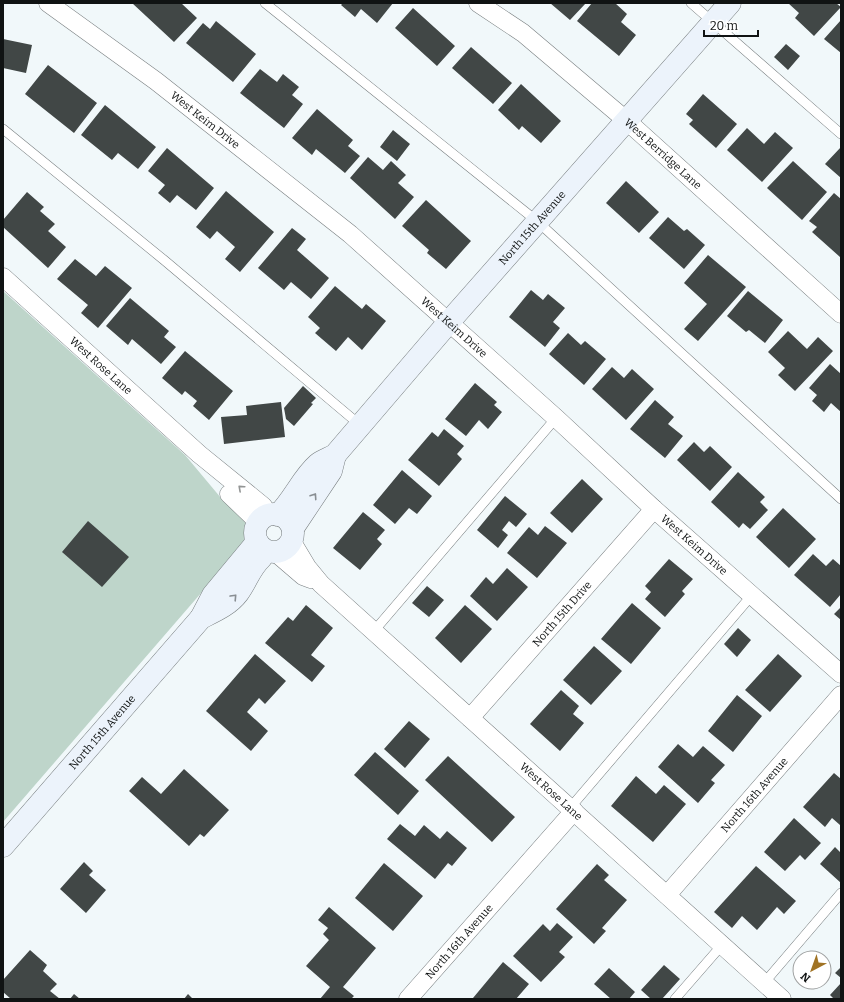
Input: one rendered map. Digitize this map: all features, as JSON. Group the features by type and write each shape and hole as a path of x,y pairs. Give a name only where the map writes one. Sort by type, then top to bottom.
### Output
{"street":[{"name":"West Keim Drive","path":"48,3 156,81 350,234 556,418 654,509 841,674"},
{"name":"West Berridge Lane","path":"478,3 523,33 627,121 841,314"},
{"name":"North 15th Avenue","path":"3,846 201,618 228,603 238,592 274,534 331,471 335,455 360,425 730,3"},
{"name":"West Rose Lane","path":"3,277 199,454 263,506 274,534 303,576 321,584 782,999"},
{"name":"North 15th Drive","path":"470,718 654,509"},
{"name":"North 16th Avenue","path":"667,895 841,694"},
{"name":"North 16th Avenue","path":"408,999 572,810"}],"lane":[{"path":"264,3 538,222 841,499"},
{"path":"691,3 841,134"},
{"path":"3,129 164,260 360,425"},
{"path":"374,631 556,418"},
{"path":"572,810 752,595"},
{"path":"764,983 841,893"},
{"path":"675,999 722,945"}],"green space":[{"path":"3,291 185,455 221,498 247,520 248,531 240,548 3,822"}],"building":[{"path":"132,3 181,3 197,18 174,42"},
{"path":"343,3 393,3 377,23 361,9 355,17 341,5"},
{"path":"550,3 586,3 570,20"},
{"path":"592,3 615,3 627,14 621,22 636,35 619,56 577,21"},
{"path":"788,3 836,3 841,7 814,36 795,18 799,13"},
{"path":"413,8 455,46 437,66 395,28"},
{"path":"841,20 841,53 824,39"},
{"path":"216,21 256,54 233,82 186,43 203,23 210,29"},
{"path":"3,39 32,45 26,73 3,68"},
{"path":"786,44 800,56 788,70 774,57"},
{"path":"471,47 512,83 493,104 452,68"},
{"path":"48,65 97,103 74,133 25,94"},
{"path":"260,69 277,82 283,74 299,87 292,95 303,104 284,128 240,93"},
{"path":"521,84 561,121 541,143 522,126 519,130 498,110"},
{"path":"703,94 737,124 716,148 689,124 693,120 686,114"},
{"path":"105,105 156,147 138,169 118,153 112,160 81,135"},
{"path":"317,109 353,140 348,146 360,156 345,173 316,149 312,155 292,138"},
{"path":"747,128 764,144 775,132 793,148 762,182 727,150"},
{"path":"393,130 410,144 397,161 380,147"},
{"path":"841,147 841,178 825,164"},
{"path":"167,148 214,188 196,210 177,195 170,203 158,193 165,185 148,171"},
{"path":"368,157 383,170 391,161 406,175 398,183 414,197 395,219 350,178"},
{"path":"793,161 827,192 802,220 767,188"},
{"path":"626,181 659,212 639,233 606,203"},
{"path":"226,191 274,232 240,272 225,259 235,247 217,231 210,239 196,227"},
{"path":"27,192 44,207 40,211 55,224 48,231 66,247 48,268 3,227 3,220"},
{"path":"834,193 841,199 840,257 812,232 817,227 809,221"},
{"path":"426,200 471,241 446,269 427,253 429,250 402,226"},
{"path":"668,217 684,231 687,229 705,245 684,269 649,238"},
{"path":"292,228 306,239 297,250 329,278 311,299 291,282 284,290 258,268"},
{"path":"708,255 746,287 698,341 684,329 707,304 684,283"},
{"path":"75,259 96,276 105,266 132,288 98,328 81,313 88,305 57,279"},
{"path":"335,286 362,309 366,304 386,321 362,350 348,337 336,351 315,333 320,328 308,317"},
{"path":"531,290 543,300 548,294 565,308 553,322 560,328 545,347 509,317"},
{"path":"748,291 783,320 765,343 749,330 746,332 727,316"},
{"path":"130,298 169,331 164,337 176,347 161,364 132,339 128,345 106,326"},
{"path":"788,331 807,349 818,337 833,351 795,391 778,375 785,368 768,352"},
{"path":"568,333 581,345 585,341 606,359 584,385 549,354"},
{"path":"185,351 233,391 209,420 193,406 197,401 185,391 182,395 162,378"},
{"path":"830,364 841,374 841,412 831,403 824,412 812,401 817,395 809,388"},
{"path":"612,367 624,378 632,369 654,389 626,420 592,389"},
{"path":"475,383 497,402 494,405 502,412 488,429 479,420 466,436 445,419"},
{"path":"303,386 316,398 311,403 313,404 294,426 286,419 284,408"},
{"path":"655,400 674,417 668,424 683,436 665,458 630,429"},
{"path":"281,402 285,437 224,444 221,417 247,415 246,406"},
{"path":"444,429 464,446 457,454 462,459 439,486 408,460 432,432 438,437"},
{"path":"694,442 704,452 710,446 732,467 710,491 677,460"},
{"path":"402,470 432,496 417,514 409,508 395,524 373,505"},
{"path":"738,472 765,497 760,502 768,510 750,529 743,523 739,528 711,502"},
{"path":"582,479 603,499 572,533 550,513"},
{"path":"505,496 527,514 516,527 509,521 502,530 508,535 498,548 477,530"},
{"path":"783,508 816,539 789,568 756,537"},
{"path":"363,512 385,530 377,539 382,544 360,570 333,548"},
{"path":"88,521 129,557 102,587 62,552"},
{"path":"545,526 567,543 537,578 507,553 529,527 538,535"},
{"path":"813,554 826,566 833,559 841,566 841,594 830,607 794,575"},
{"path":"669,559 693,579 682,591 685,594 665,617 645,599 651,592 645,586"},
{"path":"507,568 528,587 497,621 470,596 486,577 493,584"},
{"path":"427,586 444,600 429,617 412,603"},
{"path":"632,603 661,628 631,664 601,639"},
{"path":"306,605 333,628 311,655 325,666 312,682 265,643 288,617 293,621"},
{"path":"465,605 492,629 461,663 435,638"},
{"path":"841,607 841,620 834,614"},
{"path":"738,628 751,640 737,657 724,644"},
{"path":"594,646 622,671 591,705 563,680"},
{"path":"255,654 286,681 265,704 259,698 247,712 268,731 251,751 206,711"},
{"path":"778,654 802,676 770,712 745,690"},
{"path":"561,690 579,706 573,714 584,723 560,751 530,724"},
{"path":"737,695 762,716 733,752 708,731"},
{"path":"409,721 430,739 405,768 384,749"},
{"path":"678,744 693,757 703,746 725,765 711,780 715,783 698,803 658,767"},
{"path":"375,752 419,791 398,815 354,775"},
{"path":"448,756 515,817 492,842 425,780"},
{"path":"184,769 229,810 204,837 200,834 189,846 129,791 142,777 161,794"},
{"path":"834,773 841,779 841,824 840,825 832,818 825,827 803,807"},
{"path":"636,776 656,794 664,785 686,804 653,842 611,806"},
{"path":"794,818 821,843 805,860 800,855 785,871 764,852"},
{"path":"400,824 415,836 424,825 440,839 447,831 467,848 452,866 448,863 435,879 387,839"},
{"path":"835,847 841,853 841,883 820,864"},
{"path":"84,862 93,871 89,875 106,890 86,913 60,889"},
{"path":"384,863 423,896 393,931 355,898"},
{"path":"597,864 609,875 604,880 627,900 602,928 606,931 594,944 556,909"},
{"path":"756,866 796,901 784,914 777,907 757,930 742,916 732,928 714,912"},
{"path":"329,907 376,948 343,987 354,996 351,999 320,999 330,987 306,966 329,940 323,934 328,928 318,920"},
{"path":"557,923 573,937 559,952 565,957 541,982 513,956 543,924 550,931"},
{"path":"30,950 47,965 43,971 57,984 50,991 60,999 11,999 3,992 3,980"},
{"path":"503,962 529,984 516,999 474,999 473,998"},
{"path":"664,965 680,979 662,999 651,999 641,990"},
{"path":"841,967 841,978 835,973"},
{"path":"609,968 635,992 629,999 611,999 594,984"},
{"path":"841,983 841,999 834,999 830,995"},
{"path":"74,994 80,999 70,999"},
{"path":"188,994 193,999 184,999"}]}
